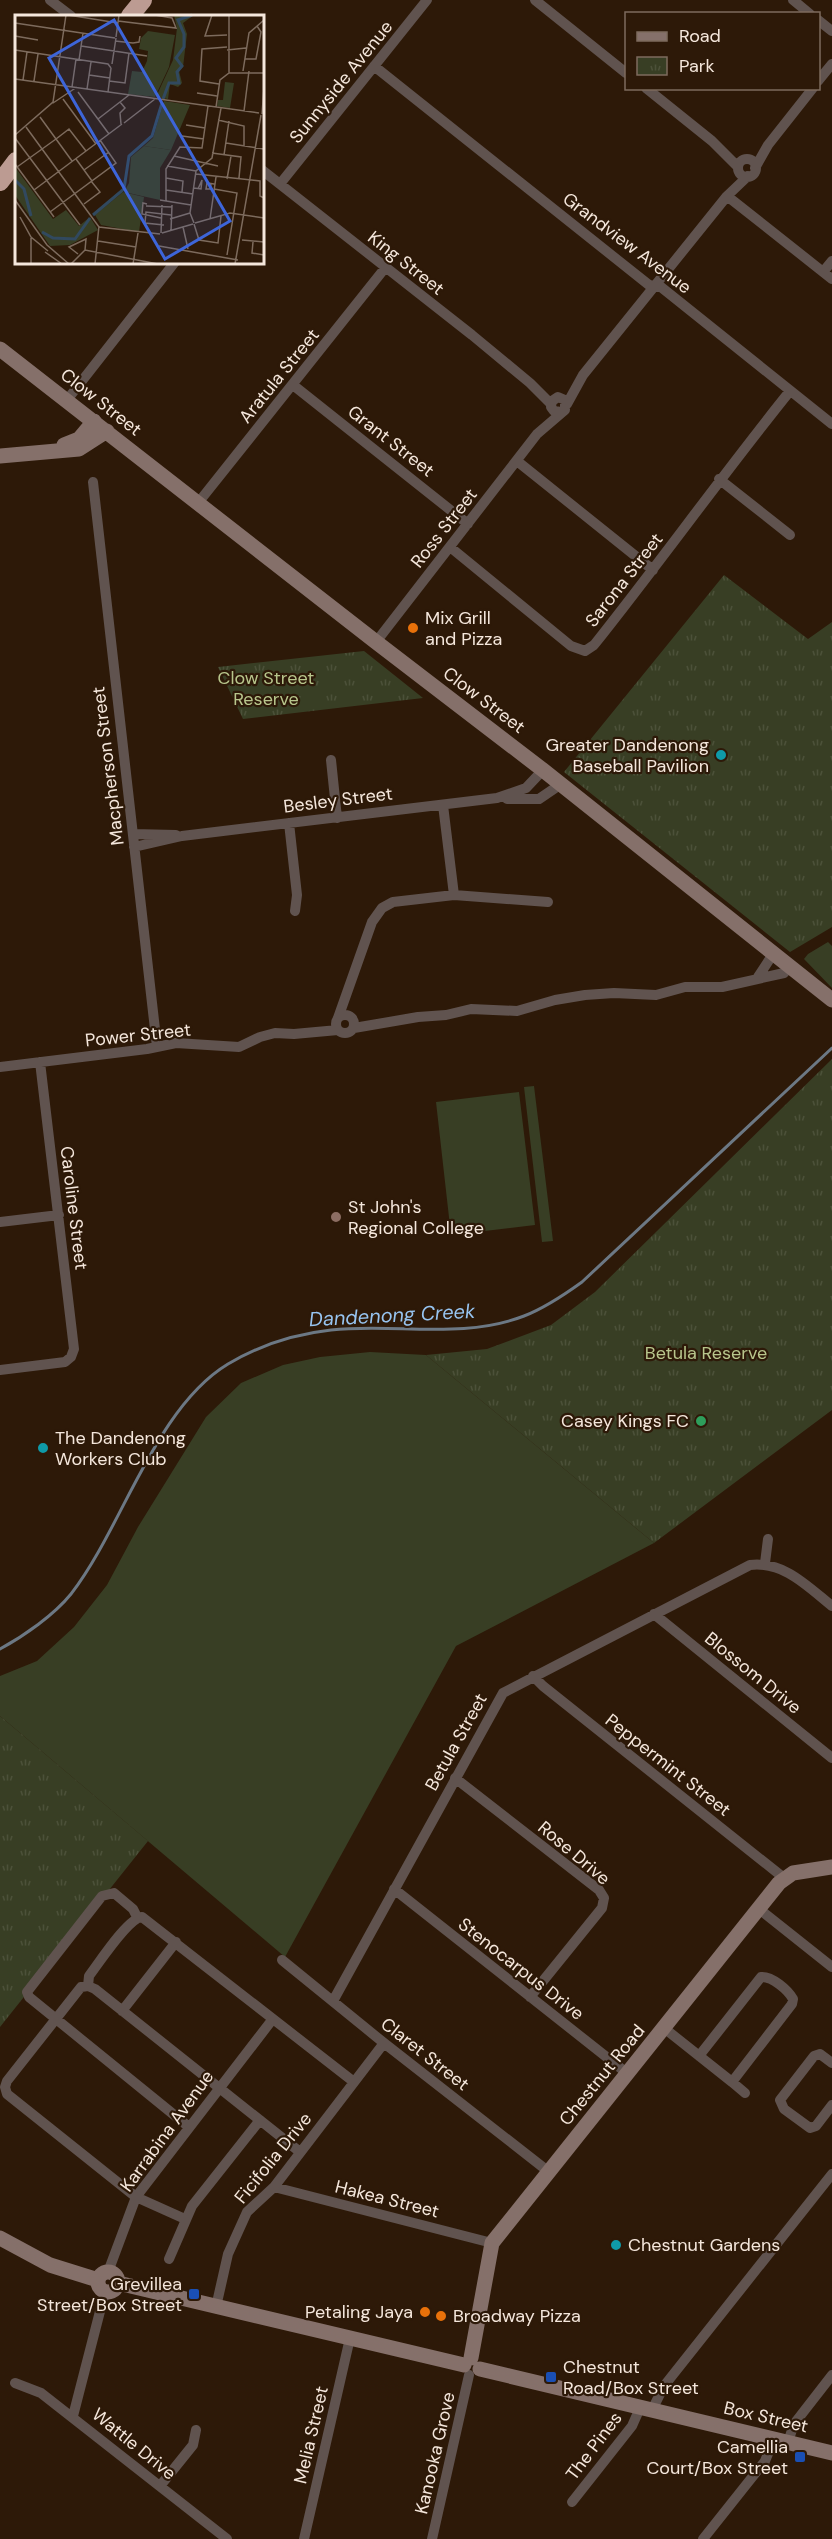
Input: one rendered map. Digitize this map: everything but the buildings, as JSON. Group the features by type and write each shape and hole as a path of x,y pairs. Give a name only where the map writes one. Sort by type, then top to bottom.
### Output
{"highway":[{"path":"131,15 143,0"},
{"path":"0,183 15,162"}],"main road":[{"name":"Clow Street","path":"0,349 561,784 830,999"},
{"path":"41,452 76,441 94,421"},
{"path":"0,456 81,448 107,431"},
{"path":"784,1878 801,1871 832,1867"},
{"name":"Chestnut Road","path":"471,2367 492,2243 784,1878"},
{"name":"Box Street","path":"0,2238 50,2265 107,2282 832,2453"}],"street":[{"path":"50,0 70,15"},
{"name":"Sunnyside Avenue","path":"280,184 428,0"},
{"path":"535,0 625,71"},
{"path":"793,0 808,12"},
{"path":"820,21 832,31"},
{"path":"820,80 832,64"},
{"name":"Grandview Avenue","path":"374,66 649,285 667,292 832,424"},
{"path":"648,90 743,166"},
{"path":"743,166 754,163 755,168 768,145 811,90"},
{"path":"743,166 768,145"},
{"name":"Ross Street","path":"376,642 517,461 558,403 584,375 727,196 743,166"},
{"name":"King Street","path":"264,172 558,403"},
{"path":"727,196 832,279"},
{"path":"823,272 832,261"},
{"path":"67,400 173,264"},
{"name":"Aratula Street","path":"198,503 385,268"},
{"name":"Grant Street","path":"293,385 468,524"},
{"name":"Sarona Street","path":"450,546 571,646 585,651 594,645 699,511 719,479 790,391"},
{"path":"517,461 653,570"},
{"path":"719,479 790,535"},
{"name":"Macpherson Street","path":"93,482 158,1047"},
{"path":"331,760 337,818"},
{"name":"Besley Street","path":"498,798 525,788 543,770"},
{"name":"Besley Street","path":"134,847 182,836 498,798 539,799 561,784"},
{"path":"443,805 454,895"},
{"path":"289,823 297,896 295,911"},
{"name":"Besley Street","path":"133,834 156,833 182,836"},
{"path":"338,1022 372,922 382,908 393,902 454,895 548,902"},
{"path":"758,977 773,954"},
{"path":"338,1022 342,1015 352,1020 378,1024 446,1015 471,1008 517,1011 555,1000 585,995 614,993 656,995 685,987 722,987 758,977 763,979 784,973 789,966"},
{"path":"338,1022 346,1033 352,1020 348,991"},
{"name":"Power Street","path":"0,1067 188,1043 239,1047 275,1033 294,1034 313,1031 338,1022"},
{"name":"Caroline Street","path":"0,1370 59,1363 71,1357 74,1344 40,1062"},
{"path":"0,1222 59,1215"},
{"path":"768,1539 765,1563 786,1570 832,1606"},
{"name":"Betula Street","path":"333,2001 501,1696 533,1676 750,1565 765,1563"},
{"name":"Blossom Drive","path":"654,1614 832,1758"},
{"name":"Peppermint Street","path":"533,1676 784,1878"},
{"name":"Rose Drive","path":"455,1778 598,1890 604,1898 602,1908 530,1996"},
{"name":"Stenocarpus Drive","path":"394,1889 628,2074"},
{"path":"189,2127 29,1997 27,1992 102,1896 114,1893 133,1909 137,1917 147,1920 176,1942 272,2020 354,2082"},
{"path":"759,1909 832,1967"},
{"path":"88,1986 89,1976 137,1917"},
{"path":"122,2011 176,1942"},
{"name":"Claret Street","path":"282,1960 549,2172"},
{"path":"699,2056 761,1977 769,1977 790,1994 792,2004 732,2082"},
{"path":"185,2218 136,2197 8,2094 5,2087 7,2081 81,1987 88,1986 122,2011 300,2152"},
{"name":"Karrabina Avenue","path":"73,2416 107,2282 136,2197 272,2020"},
{"path":"664,2028 745,2092"},
{"name":"Ficifolia Drive","path":"216,2307 228,2254 247,2212 274,2187 384,2043"},
{"path":"832,2063 820,2054 814,2056 780,2100 784,2109 810,2128 816,2126 832,2105"},
{"path":"169,2259 192,2206 260,2120"},
{"name":"The Pines","path":"572,2502 832,2174"},
{"name":"Hakea Street","path":"274,2187 492,2243"},
{"name":"Melia Street","path":"304,2539 350,2338"},
{"name":"Kanooka Grove","path":"432,2539 471,2367"},
{"path":"703,2539 832,2375"},
{"name":"Wattle Drive","path":"15,2383 41,2392 227,2539"},
{"path":"160,2486 193,2445 196,2430"}],"green space":[{"path":"724,575 808,639 832,622 832,927 790,952 564,772"},
{"name":"Clow Street Reserve","path":"364,651 423,698 243,719 218,667"},
{"path":"828,942 832,946 832,988 804,959"},
{"name":"Betula Reserve","path":"832,1059 832,1410 654,1543 426,1355 487,1349 551,1325 595,1292"},
{"path":"534,1086 553,1241 542,1242 524,1087"},
{"path":"519,1092 535,1225 451,1235 436,1102"},
{"path":"370,1352 426,1355 654,1543 456,1646 285,1957 0,1716 0,1676 37,1661 74,1627 107,1585 138,1527 206,1417 241,1383 283,1365 320,1357"},
{"path":"0,1716 148,1841 0,2027"}],"waterway":[{"name":"Dandenong Creek","path":"0,1649 38,1624 71,1594 90,1567 160,1438 180,1409 202,1384 228,1364 265,1346 317,1332 355,1328 477,1327 500,1323 539,1309 582,1282 832,1048"}],"place":[{"name":"Mix Grill and Pizza","path":"413,628"},
{"name":"Greater Dandenong Baseball Pavilion","path":"721,755"},
{"name":"St John's Regional College","path":"336,1217"},
{"name":"Casey Kings FC","path":"701,1421"},
{"name":"The Dandenong Workers Club","path":"43,1448"},
{"name":"Chestnut Gardens","path":"616,2245"},
{"name":"Grevillea Street/Box Street","path":"194,2294"},
{"name":"Petaling Jaya","path":"425,2312"},
{"name":"Broadway Pizza","path":"441,2316"},
{"name":"Chestnut Road/Box Street","path":"551,2377"},
{"name":"Camellia Court/Box Street","path":"800,2457"}]}
